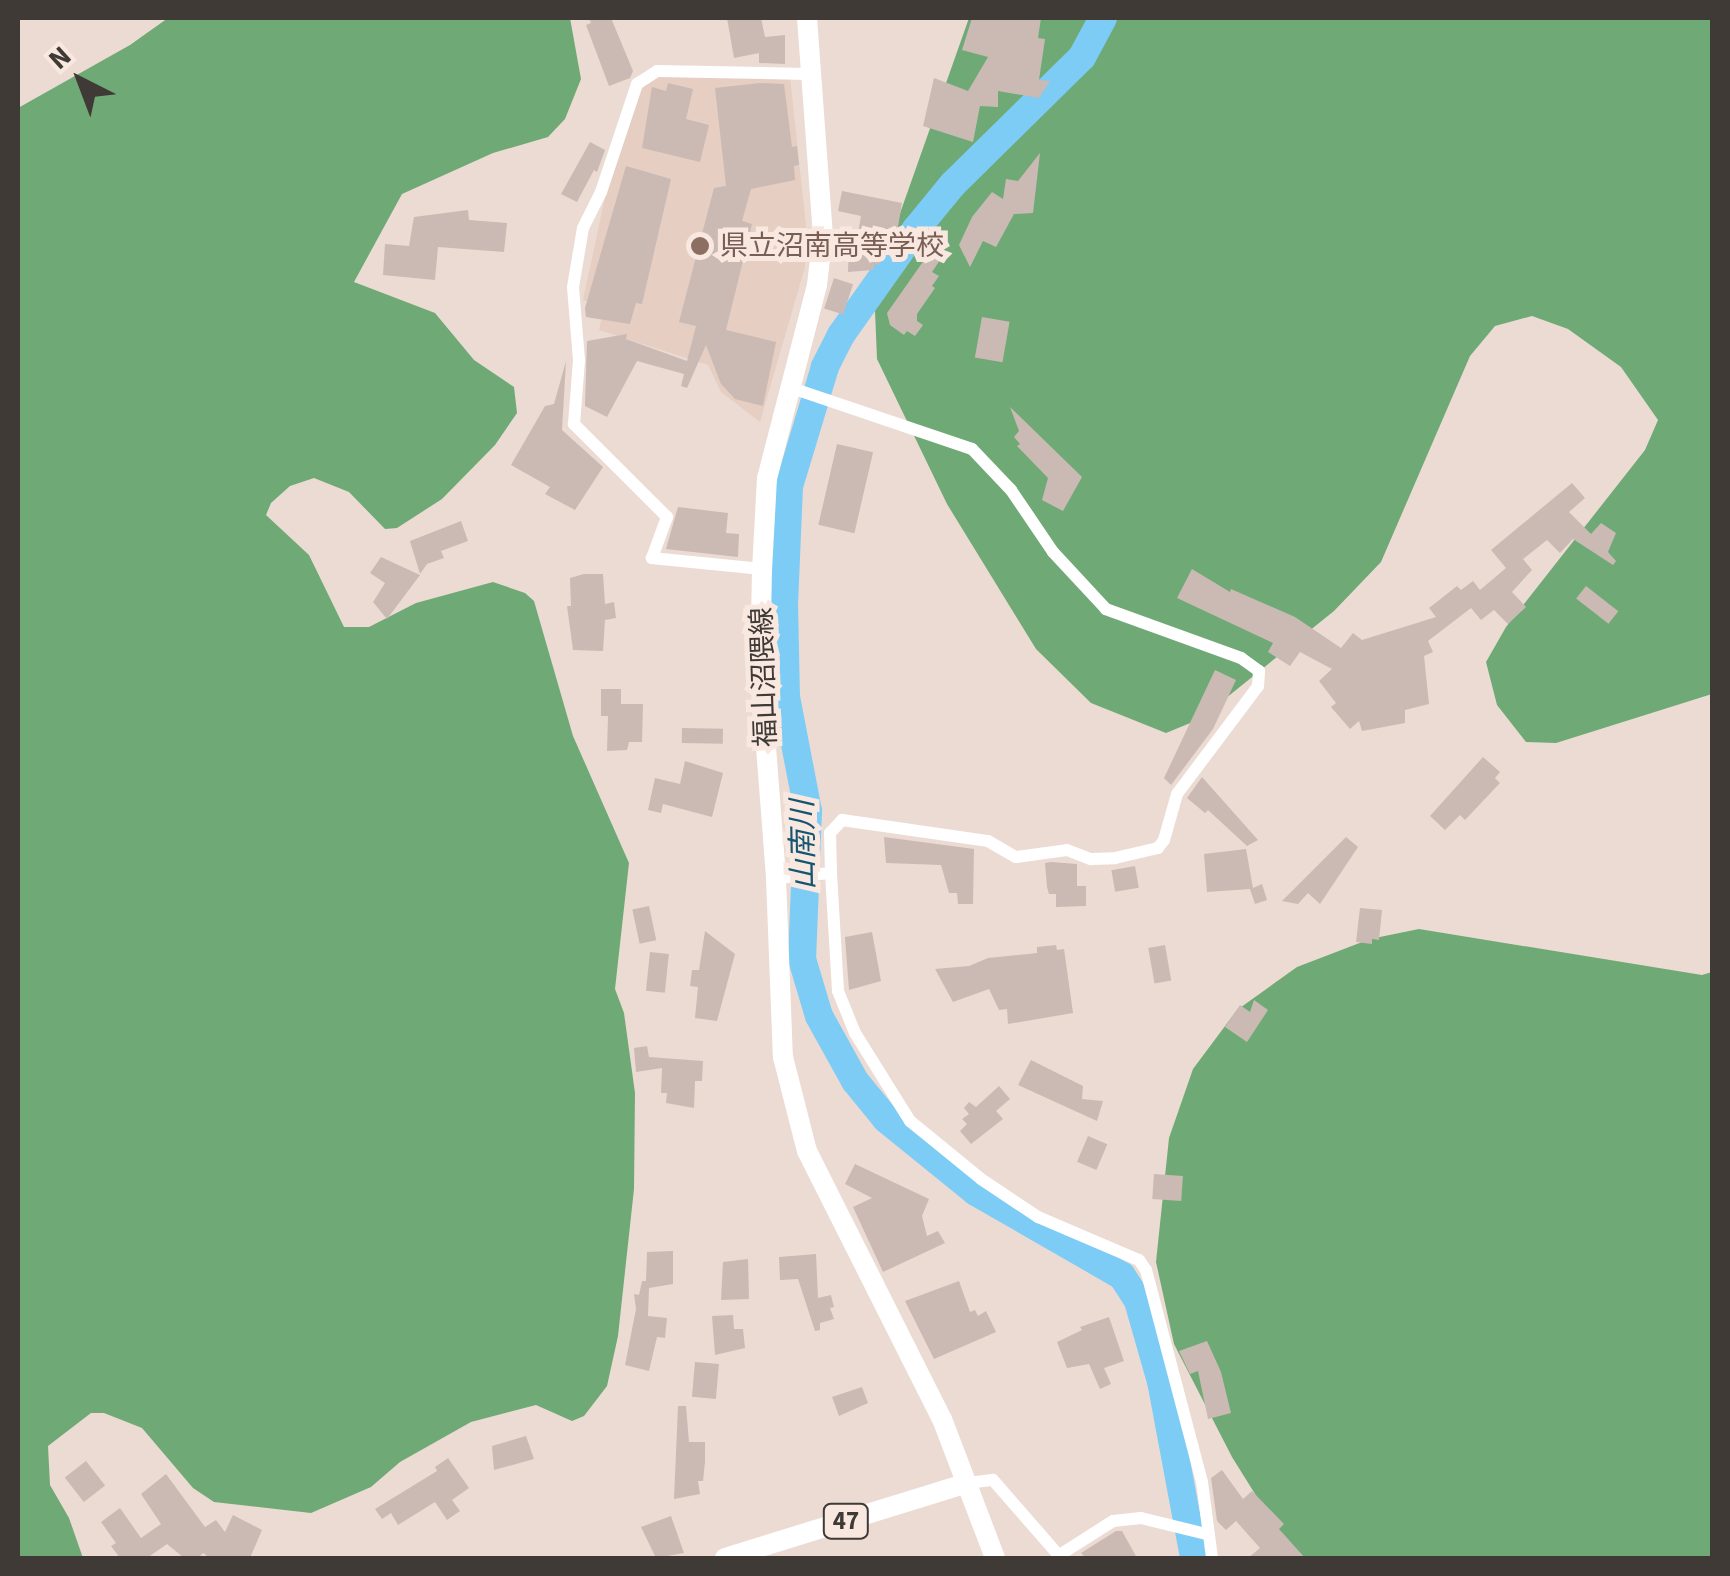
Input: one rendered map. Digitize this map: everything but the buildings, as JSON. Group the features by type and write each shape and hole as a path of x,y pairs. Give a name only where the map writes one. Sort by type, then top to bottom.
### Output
{"main road":[{"name":"福山沼隈線","path":"807,18 822,234 817,285 794,388 766,478 762,569 760,668 786,877 783,1056 807,1152 942,1419 995,1558"},
{"name":"47","path":"725,1558 968,1483"}],"street":[{"path":"762,569 652,558 667,516 574,424 579,360 573,287 583,228 600,192 637,84 657,71 808,74"},
{"path":"794,388 972,450 1011,490 1053,552 1106,609 1241,658 1259,670 1258,686 1176,794 1158,848 1115,858 1091,859 1068,850 1016,856 988,841 842,820 830,834 838,991 855,1034 910,1121 981,1179 1038,1216 1139,1260 1146,1270 1202,1482 1202,1533 1212,1558"},
{"path":"786,877 829,873"},
{"path":"968,1483 994,1480 1060,1557 1113,1521 1141,1518 1202,1533"}],"shaded area":[{"name":"県立沼南高等学校","path":"653,77 790,77 806,226 805,267 760,422 721,392 708,365 599,330 604,308 583,300 605,197 643,86"}],"green space":[{"path":"168,18 570,18 581,79 565,119 548,137 493,153 402,194 354,282 435,313 474,360 514,387 517,413 495,445 442,499 397,528 385,529 349,492 314,478 290,486 271,503 266,515 309,555 344,627 369,627 416,603 493,582 525,593 534,601 573,736 629,863 615,989 624,1013 635,1093 634,1189 618,1336 607,1386 584,1416 572,1421 536,1405 471,1422 400,1462 371,1487 311,1513 214,1502 193,1488 142,1428 104,1413 91,1413 48,1446 50,1485 69,1518 83,1558 18,1558 18,108 130,45"},
{"path":"969,18 1712,18 1712,694 1556,743 1526,742 1497,705 1486,662 1506,627 1645,450 1658,420 1621,367 1568,329 1532,316 1495,326 1470,356 1381,562 1334,611 1200,719 1166,733 1091,703 1036,649 947,504 877,359 874,287"},
{"path":"1419,929 1702,975 1712,972 1712,1558 1295,1558 1232,1457 1174,1344 1156,1262 1169,1138 1193,1069 1237,1010 1297,967 1370,939"}],"waterway":[{"name":"山南川","path":"1103,18 1082,57 953,184 916,229 841,335 825,367 789,486 784,603 786,697 808,811 802,959 819,1016 855,1081 886,1119 976,1192 1122,1276 1138,1301 1161,1381 1194,1558"}],"place":[{"name":"県立沼南高等学校","path":"700,246"}]}
